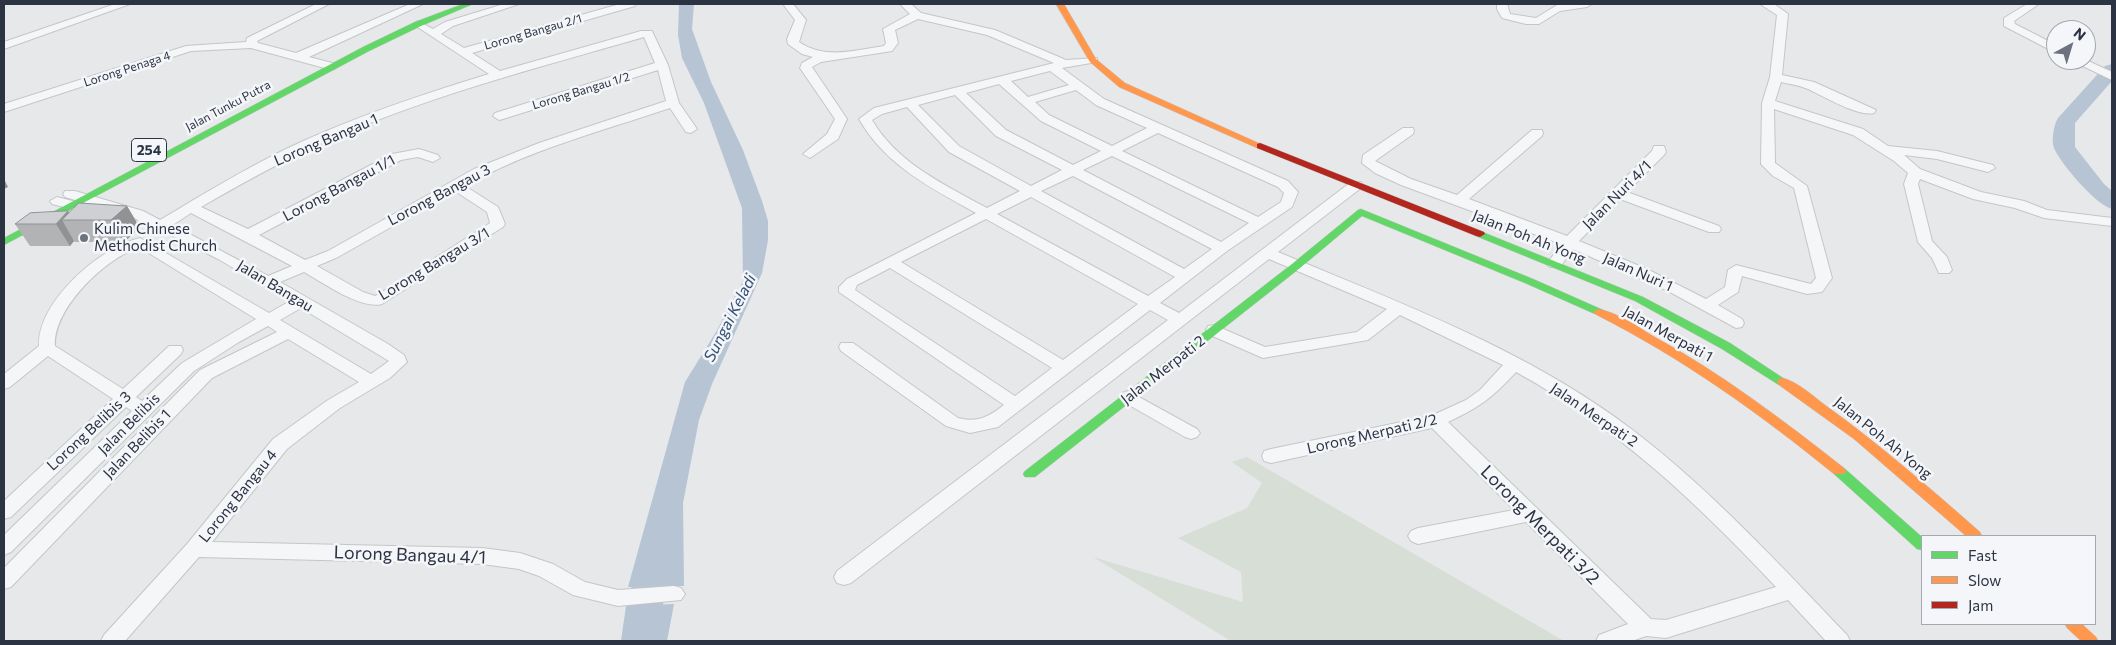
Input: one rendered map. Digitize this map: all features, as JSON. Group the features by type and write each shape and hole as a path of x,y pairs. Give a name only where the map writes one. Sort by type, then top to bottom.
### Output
{"main road":[{"path":"298,72 397,22 442,4"},
{"name":"Jalan Tunku Putra","path":"4,242 52,216 72,199 105,181 418,24 469,4"},
{"name":"Jalan Poh Ah Yong","path":"1060,4 1093,60 1122,85 1217,129 1555,264 1639,300 1726,346 1825,409 1913,481 1974,535"},
{"path":"4,229 57,201"},
{"name":"Jalan Merpati 2","path":"1030,474 1296,266 1361,212"},
{"name":"Jalan Merpati 1","path":"1361,212 1580,304 1638,331 1691,362 1753,403 1842,473 1921,544"},
{"path":"2073,625 2092,641"}],"street":[{"path":"49,30 41,29 41,26 100,4"},
{"path":"4,46 125,4"},
{"path":"324,4 251,40 253,45 332,66"},
{"path":"298,58 418,4"},
{"path":"433,34 449,24 514,4"},
{"name":"Lorong Bangau 2/1","path":"464,52 631,4"},
{"path":"788,4 801,20 793,39 794,44 806,58 841,119 833,136 810,154"},
{"path":"847,347 952,422 970,427 992,423 1222,248 1287,204 1291,192 1283,184 1100,102 1077,86 1059,65 991,32 917,15 906,4"},
{"path":"1502,4 1502,9 1506,16 1526,21 1539,21 1557,8"},
{"path":"1542,4 1557,8 1588,4"},
{"path":"1707,305 1732,289 1736,270 1806,289 1816,288 1824,278 1800,186 1778,173 1768,164 1768,103 1776,77 1783,14 1776,8 1765,4"},
{"path":"2034,4 2008,20 2010,26 2046,45"},
{"path":"806,58 812,61 888,49 892,44 888,29 917,15"},
{"path":"418,24 500,76"},
{"name":"Lorong Bangau 1","path":"156,223 191,208 277,160 336,132 500,76 646,33 662,65"},
{"name":"Lorong Penaga 4","path":"4,108 190,48 253,45"},
{"path":"1093,60 1059,65 878,111 865,119 870,129 905,164 924,179 1180,320"},
{"path":"662,65 673,103 691,129"},
{"name":"Lorong Bangau 1/2","path":"499,116 662,65"},
{"path":"2096,69 2112,76"},
{"path":"1776,77 1810,85 1835,98 1870,110"},
{"path":"1002,80 1045,118 1259,223"},
{"path":"1026,101 1077,86"},
{"path":"956,91 1001,133 1222,248"},
{"name":"Lorong Bangau 3","path":"267,282 333,254 479,172 544,146 673,103"},
{"path":"910,103 954,149 1029,192 1185,276"},
{"path":"1768,103 1820,121 1846,127 1882,148 1915,172 1978,196 2018,204 2044,214 2112,222"},
{"path":"1016,405 847,292 847,287 852,282 890,262 1157,128"},
{"path":"1369,164 1368,158 1408,131"},
{"path":"1459,200 1537,133"},
{"path":"1882,148 1937,155 1988,168"},
{"name":"Jalan Nuri 4/1","path":"1555,264 1570,242 1660,152 1659,149"},
{"name":"Lorong Bangau 1/1","path":"248,235 397,157 419,153 433,158"},
{"name":"Jalan Nuri 1","path":"1369,164 1570,242 1707,305 1736,323"},
{"path":"1915,172 1911,184 1925,242 1939,257 1944,270"},
{"path":"52,216 76,210 93,203 105,181"},
{"name":"Lorong Bangau 3/1","path":"302,266 367,299 376,301 385,297 498,224 493,210 454,185"},
{"path":"844,577 1356,185"},
{"path":"1619,194 1714,229"},
{"path":"57,201 72,199 93,203 126,220 156,223"},
{"path":"191,208 248,235 302,266"},
{"name":"Jalan Bangau","path":"156,223 223,256 398,359 399,362 378,378"},
{"path":"4,383 47,348 48,333 67,298 78,285 112,253 128,244 140,242 289,332 378,378"},
{"name":"Jalan Merpati 2","path":"1267,253 1457,335 1514,364 1595,413 1647,451 1707,505 1839,641"},
{"path":"890,262 1064,368"},
{"name":"Jalan Belibis","path":"4,547 188,367 267,319 301,302"},
{"path":"1214,330 1263,353 1362,336 1378,326 1397,309"},
{"name":"Jalan Belibis 1","path":"4,581 206,374 289,332"},
{"path":"47,348 123,399 144,410"},
{"name":"Lorong Belibis 3","path":"4,512 174,350"},
{"name":"Lorong Merpati 2/2","path":"1271,456 1436,421 1472,404 1486,394 1514,364"},
{"name":"Lorong Bangau 4","path":"112,641 194,549 286,439 334,404 378,378"},
{"path":"1128,397 1191,433"},
{"name":"Lorong Merpati 3/2","path":"1436,421 1646,627"},
{"path":"1418,536 1529,514"},
{"name":"Lorong Bangau 4/1","path":"194,549 482,556 520,562 546,570 580,588 618,598 674,594"},
{"path":"1607,641 1646,627 1666,629 1791,591"}],"shaded area":[{"path":"1247,457 1564,641 1231,641 1093,557 1243,602 1241,572 1178,538 1247,508 1262,483 1232,462"}],"water":[{"path":"679,4 694,4 692,29 711,82 743,150 762,201 768,221 768,240 762,273 712,384 699,420 683,503 684,586 628,587 685,382 716,332 743,281 742,208 704,103 682,58 678,35"},
{"path":"674,604 667,641 621,641 626,606"}],"building":[{"path":"79,203 127,206 111,220 62,220"},
{"path":"68,211 56,224 15,224 30,213"}],"waterway":[{"path":"2112,70 2065,122 2064,147 2096,189 2112,202"},
{"name":"Sungai Keladi","path":"642,641 646,604 658,551"}],"traffic: fast":[{"path":"4,242 366,49 418,24 469,4"},
{"path":"1030,474 1296,266 1361,212 1599,312"},
{"path":"1480,234 1639,299 1726,346 1783,382"},
{"path":"1839,471 1921,544"}],"traffic: slow":[{"path":"1060,4 1093,60 1122,85 1260,146"},
{"path":"1599,312 1632,328 1724,384 1839,471"},
{"path":"1783,382 1858,436 1906,475 1974,535"},
{"path":"2073,625 2091,641"}],"traffic: jam":[{"path":"1260,146 1480,234"}],"place":[{"name":"Kulim Chinese Methodist Church","path":"84,238"}]}
